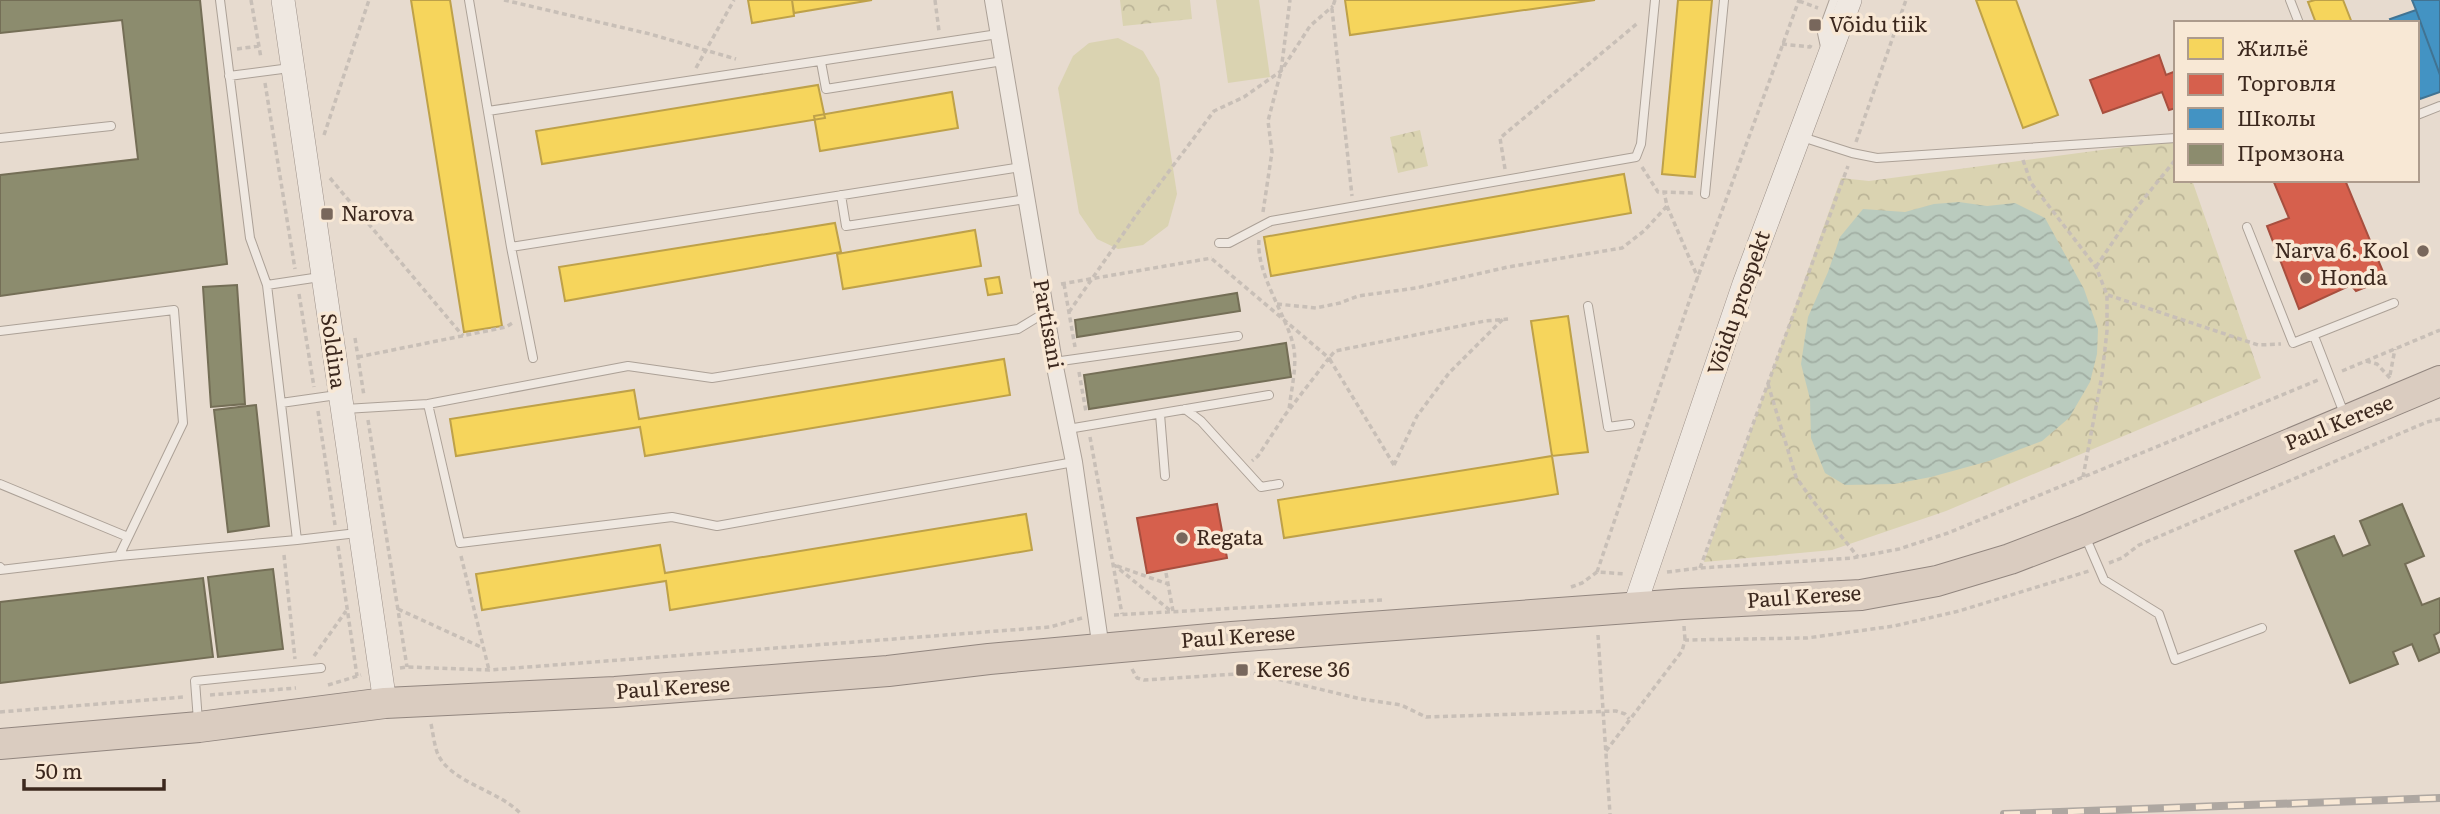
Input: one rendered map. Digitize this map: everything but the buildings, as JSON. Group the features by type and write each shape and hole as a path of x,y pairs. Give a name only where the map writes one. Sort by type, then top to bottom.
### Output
{"highway":[{"name":"Paul Kerese","path":"0,744 199,727 385,702 615,692 888,671 1116,647 1634,608 1861,595 1937,581 2010,559 2436,387"}],"street":[{"name":"Soldina","path":"283,0 385,702"},
{"name":"Partisani","path":"993,0 1054,362 1074,462 1098,617 1116,647"},
{"name":"Võidu prospekt","path":"1634,608 1744,284 1850,0"}],"lane":[{"path":"220,0 250,238 267,285 297,540"},
{"path":"469,0 511,247 533,358"},
{"path":"1219,243 1229,243 1271,221 1636,158 1641,144 1655,0"},
{"path":"1705,194 1724,0"},
{"path":"1828,59 1822,33 1834,0"},
{"path":"2290,0 2298,21"},
{"path":"488,111 998,34"},
{"path":"821,62 826,89 1003,61"},
{"path":"229,76 293,68"},
{"path":"2419,113 2440,106"},
{"path":"0,138 111,126"},
{"path":"1800,136 1877,158 2174,138"},
{"path":"511,247 1021,167"},
{"path":"841,195 846,226 1026,199"},
{"path":"2247,227 2293,343 2394,303"},
{"path":"267,285 323,277"},
{"path":"1588,306 1608,427 1630,424"},
{"path":"0,331 174,310 183,423 119,556"},
{"path":"281,403 316,398 366,408 428,404 628,366 712,378 1018,330 1046,312"},
{"path":"1054,362 1238,336"},
{"path":"2314,336 2347,422"},
{"path":"1068,429 1269,395"},
{"path":"428,404 460,543 672,517 717,527 1074,462"},
{"path":"1185,410 1201,421 1261,487 1279,484"},
{"path":"1160,414 1165,476"},
{"path":"0,484 128,537"},
{"path":"2083,531 2104,580 2159,614 2175,660 2262,628"},
{"path":"0,567 0,570 361,533"},
{"path":"199,727 195,681 321,668"}],"path":[{"path":"251,0 316,398 357,676"},
{"path":"321,123 323,137 369,0"},
{"path":"504,0 650,34 768,70"},
{"path":"688,82 734,0"},
{"path":"935,0 940,43"},
{"path":"1289,410 1295,369 1293,345 1259,248 1272,152 1268,121 1281,71 1290,0"},
{"path":"1335,0 1333,6 1353,205"},
{"path":"1700,568 1853,153 1906,0"},
{"path":"1561,591 1581,583 1597,572 1698,278 1798,1 1824,10"},
{"path":"1069,312 1137,214 1214,111 1244,97 1281,71 1310,26 1333,6"},
{"path":"1506,180 1500,138 1654,10"},
{"path":"2019,148 2031,183 2096,267 2107,295 2102,376 2083,477"},
{"path":"1636,158 1658,192 1728,195"},
{"path":"2096,267 2133,212 2174,161"},
{"path":"332,191 330,178 463,336"},
{"path":"1664,192 1667,206 1698,278"},
{"path":"1277,303 1316,308 1358,296 1416,288 1508,267 1622,248 1644,231 1667,206"},
{"path":"1042,288 1212,259 1219,250 1219,243"},
{"path":"1212,259 1329,358 1394,465 1417,416 1449,373 1505,319 1335,351 1329,358 1289,410 1258,456 1245,467"},
{"path":"1063,284 1112,564 1124,615 1116,647 1137,678 1144,680 1252,673 1361,699 1401,705 1426,717 1605,711 1625,713 1629,719"},
{"path":"2107,295 2258,345 2293,343"},
{"path":"335,362 506,327 525,316"},
{"path":"354,329 407,667"},
{"path":"1597,572 1615,575 1645,573 1858,556 1899,549 1948,533 2440,330"},
{"path":"2390,377 2389,368 2395,349"},
{"path":"1768,382 1796,477 1858,556"},
{"path":"261,674 259,663 295,659 283,541"},
{"path":"460,543 461,559 489,670"},
{"path":"1112,564 1168,584"},
{"path":"1112,564 1174,613"},
{"path":"1166,573 1174,613"},
{"path":"382,672 407,667 489,670 1050,626 1080,618 1388,600"},
{"path":"398,609 483,648"},
{"path":"305,670 347,610"},
{"path":"1594,612 1605,711 1610,814"},
{"path":"421,667 438,753 445,764 456,774 512,805 521,814"}],"green space":[{"path":"1120,0 1190,0 1192,19 1123,26"},
{"path":"1216,0 1259,0 1270,77 1228,83"},
{"path":"1118,38 1143,51 1159,78 1177,194 1168,226 1143,245 1118,249 1097,239 1079,213 1058,88 1073,56 1089,43"},
{"path":"1420,130 1428,166 1398,173 1390,137"},
{"path":"2174,140 2174,182 2193,182 2261,378 1946,511 1832,550 1704,562 1841,178 1869,181"}],"water":[{"path":"1959,202 1987,206 2015,203 2045,218 2084,289 2098,329 2097,354 2090,382 2069,418 2042,441 1989,461 1931,477 1894,484 1845,485 1825,473 1811,438 1810,399 1801,364 1808,317 1840,237 1863,209 1905,212 1934,204"}],"railway":[{"path":"2004,814 2440,798"}],"place":[{"name":"Võidu tiik","path":"1815,25"},
{"name":"Narova","path":"327,214"},
{"name":"Narva 6. Kool","path":"2423,251"},
{"name":"Honda","path":"2306,278"},
{"name":"Regata","path":"1182,538"},
{"name":"Kerese 36","path":"1242,670"}]}
